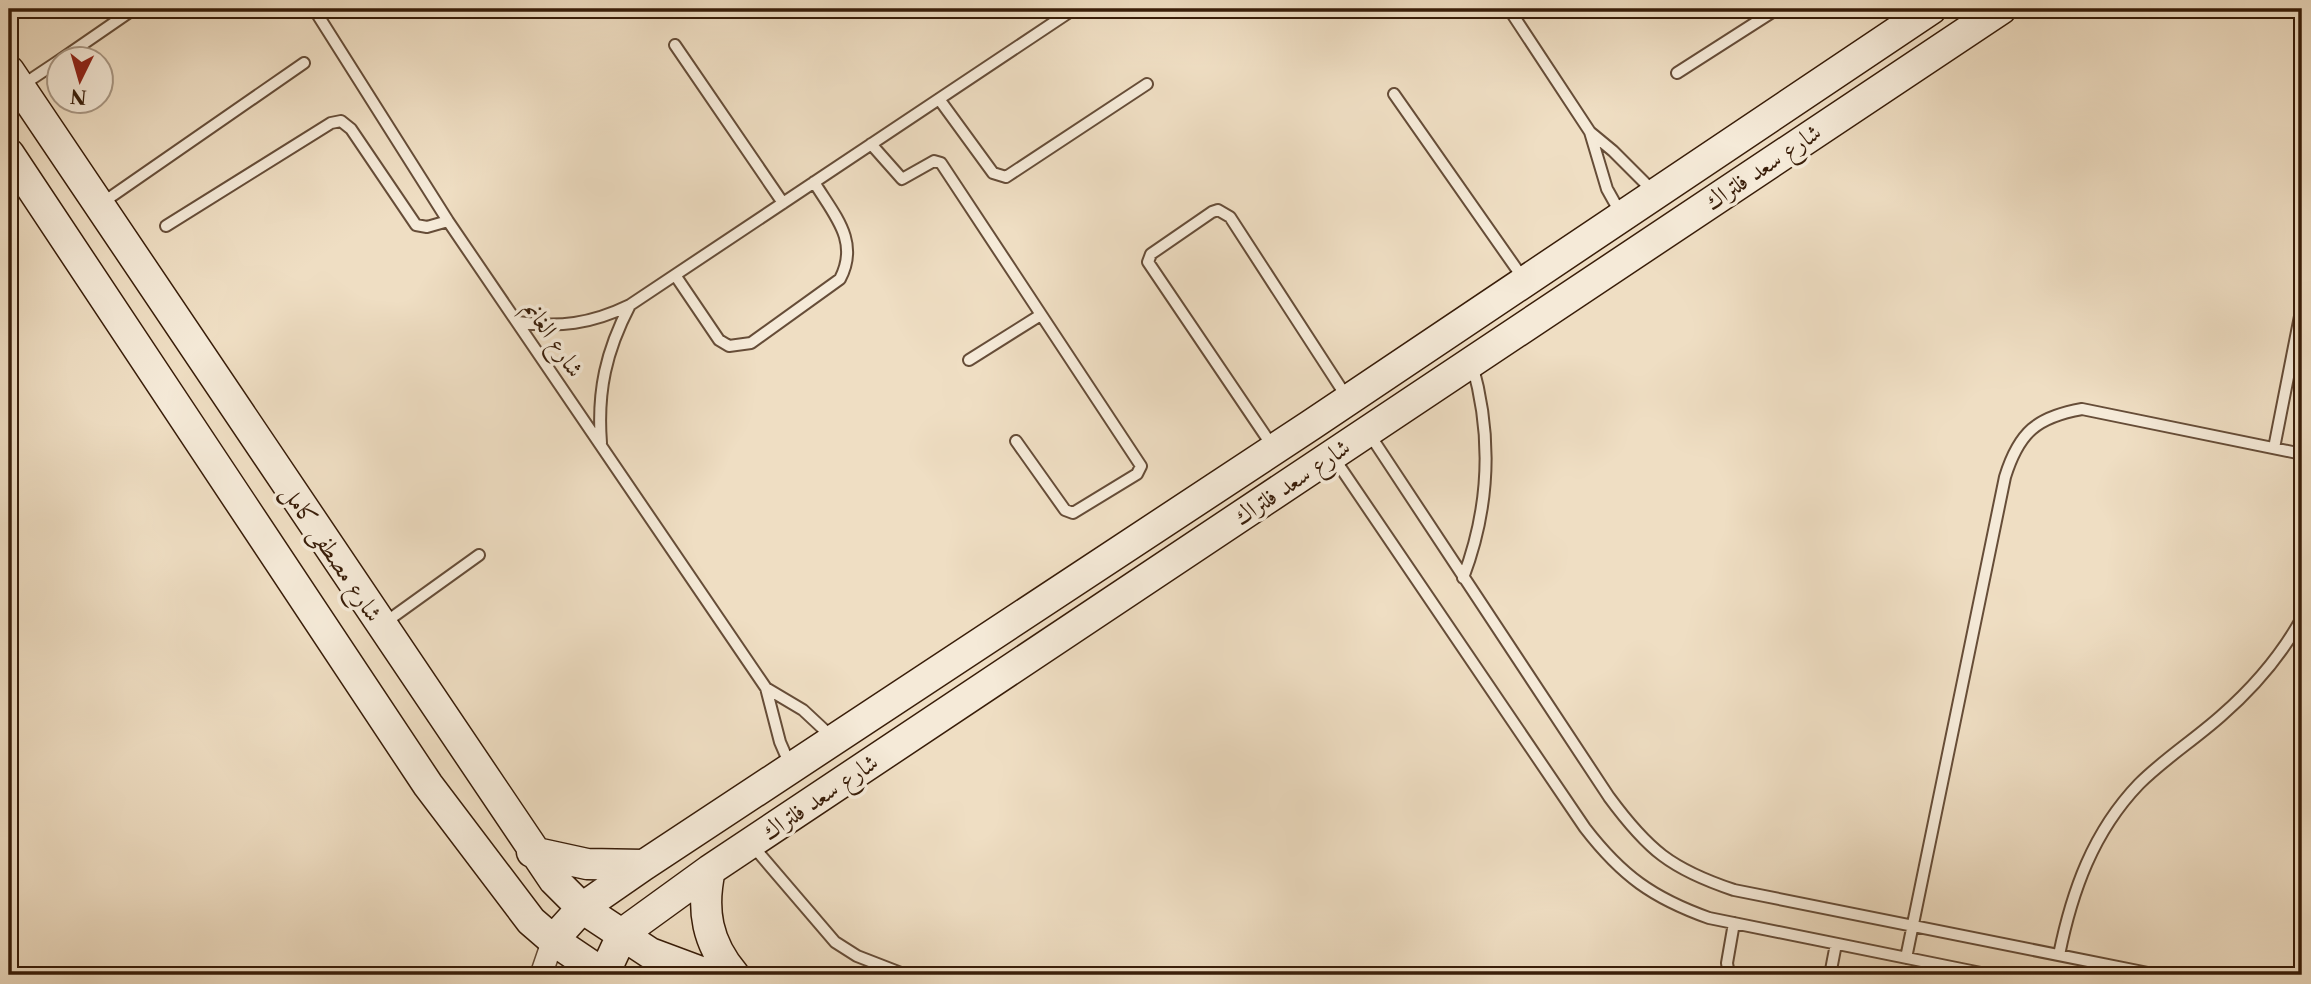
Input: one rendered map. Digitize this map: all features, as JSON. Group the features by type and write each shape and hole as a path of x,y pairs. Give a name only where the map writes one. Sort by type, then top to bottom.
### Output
{"street":[{"name":"شارع سعد فلتراك","path":"553,940 582,908 644,865 1275,449 1931,9"},
{"name":"شارع سعد فلتراك","path":"604,975 623,933 710,870 2001,9"},
{"name":"شارع مصطفى كامل","path":"14,79 532,852 554,880 582,908 650,953 709,975"},
{"name":"شارع مصطفى كامل","path":"9,154 392,734 531,921 553,940 604,975"},
{"path":"1656,194 1677,224"},
{"path":"1622,216 1646,246"},
{"path":"1348,399 1367,431"},
{"path":"1311,425 1332,455"},
{"path":"834,740 856,772"},
{"path":"791,768 812,802"},
{"path":"532,852 587,864 644,865"},
{"path":"710,870 705,893 705,916 710,939 721,960 734,975"},
{"path":"541,975 553,940"}],"lane":[{"path":"78,46 119,13 134,9"},
{"name":"شارع الغانم","path":"314,9 448,220 766,688 780,742 791,768"},
{"path":"517,322 546,326 575,325 604,318 630,305 1074,9"},
{"path":"1509,9 1590,132 1607,190 1622,216"},
{"path":"1677,73 1777,9"},
{"path":"675,45 783,203"},
{"path":"99,205 304,63"},
{"path":"14,79 46,66"},
{"path":"939,99 993,173 1006,177 1147,84"},
{"path":"1395,94 1525,281"},
{"path":"166,226 331,123 341,121 351,129 416,225 427,227 448,220"},
{"path":"1590,132 1656,194"},
{"path":"872,144 902,179 934,161 941,163 1141,466 1137,474 1073,513 1065,510 1016,441"},
{"path":"675,275 719,340 740,347 751,343 840,279 848,263 846,237 814,182"},
{"path":"1275,449 1148,262 1152,254 1202,219 1218,209 1230,217 1348,399"},
{"path":"601,446 598,409 602,373 613,337 630,305"},
{"path":"2274,448 2302,306"},
{"path":"969,360 1040,316"},
{"path":"1463,578 1480,526 1487,471 1484,415 1472,361"},
{"path":"1906,958 2006,477 2014,450 2031,428 2055,414 2082,409 2302,454"},
{"path":"1367,431 1609,797 1632,828 1660,855 1693,876 1734,890 2158,975"},
{"path":"1332,455 1585,828 1609,859 1639,885 1672,905 1734,923 1991,975"},
{"path":"381,626 479,555"},
{"path":"2059,955 2068,908 2085,863 2109,822 2139,785 2221,716 2262,674 2302,618"},
{"name":"شارع الغانم","path":"766,688 803,710 834,740"},
{"path":"751,843 835,942 857,956 906,975"},
{"path":"1729,975 1727,963 1734,923"},
{"path":"1830,975 1836,944"}]}
